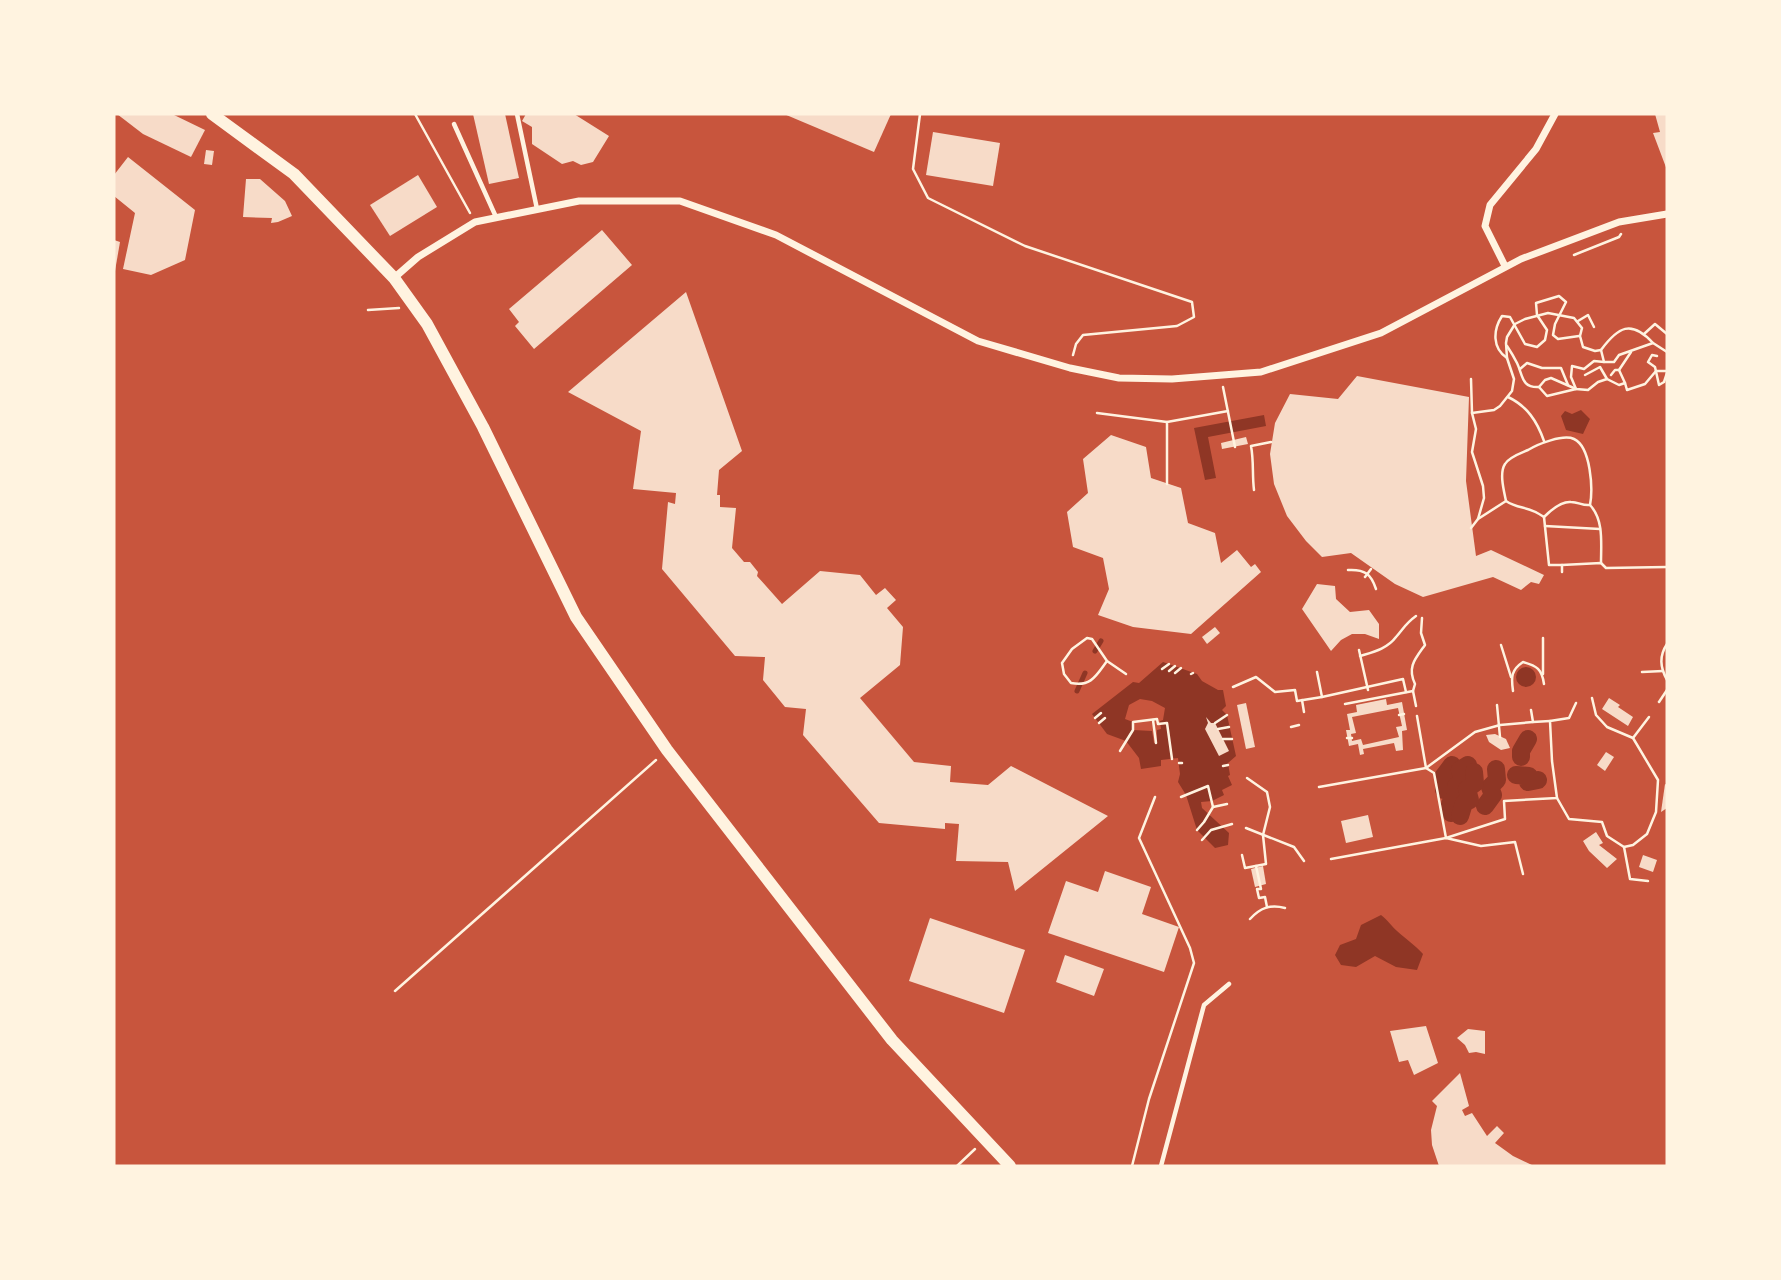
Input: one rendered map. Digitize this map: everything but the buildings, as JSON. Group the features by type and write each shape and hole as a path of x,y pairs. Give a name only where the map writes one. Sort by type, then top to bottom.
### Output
{"street":[{"path":"212,114 294,174 394,278 427,324 483,427 576,617 667,750 892,1040 1010,1166"},
{"path":"1505,266 1485,226 1490,205 1536,149 1555,114"},
{"path":"394,278 418,257 475,222 579,201 680,201 776,235 978,341 1070,368 1119,378 1221,377 1261,372 1381,333 1505,266 1619,222 1667,214"}],"lane":[{"path":"517,114 537,209"},
{"path":"454,124 496,217"},
{"path":"1161,1166 1204,1005 1229,984"}],"path":[{"path":"415,114 475,222"},
{"path":"920,114 913,169 928,198 1025,246 1192,302 1194,317 1177,326 1083,335 1076,344 1070,368"},
{"path":"1507,358 1498,351 1494,338 1502,317 1510,317 1516,324 1525,344 1537,347 1545,340 1546,330 1537,315 1536,303 1559,296 1566,302 1553,335 1558,338 1580,336"},
{"path":"368,310 394,310 411,301"},
{"path":"1472,413 1489,412 1500,406 1508,397 1514,379 1507,358 1506,343 1516,324 1537,315 1560,314 1578,321 1582,328 1580,336 1587,350 1601,350"},
{"path":"1578,321 1588,315 1594,327"},
{"path":"1644,334 1655,324 1667,334"},
{"path":"1601,350 1613,334 1626,328 1634,328 1667,352"},
{"path":"1506,343 1525,384 1539,387 1547,396 1576,389 1588,390 1606,379"},
{"path":"1576,389 1571,377 1572,366 1584,369 1594,361 1614,362 1619,355 1653,343"},
{"path":"1601,350 1604,362"},
{"path":"1611,375 1615,370 1619,370 1631,351"},
{"path":"1656,367 1659,385 1664,382 1667,372 1650,364 1648,360 1654,355 1657,356"},
{"path":"1520,369 1527,363 1542,368 1561,368 1568,384"},
{"path":"1585,375 1600,367 1606,379 1619,385 1625,383"},
{"path":"1619,370 1628,390 1645,384 1656,367"},
{"path":"1221,377 1235,446"},
{"path":"1539,387 1542,382 1551,378 1576,389"},
{"path":"1471,379 1472,413 1476,429 1472,452 1484,498 1478,519"},
{"path":"1508,397 1517,401 1532,416 1544,441"},
{"path":"1097,413 1167,422 1228,411"},
{"path":"1167,422 1167,484"},
{"path":"1506,501 1502,471 1506,462 1544,441 1566,437 1576,439 1590,470 1590,505 1597,513 1601,563 1606,568 1667,567"},
{"path":"1254,490 1251,446 1270,442"},
{"path":"1471,528 1478,519 1506,501"},
{"path":"1506,501 1516,506 1532,508 1544,517 1549,565 1601,563"},
{"path":"1544,517 1561,504 1573,502 1583,506 1590,505"},
{"path":"1545,526 1600,529"},
{"path":"1562,565 1562,572"},
{"path":"1348,570 1360,569 1372,577 1376,589"},
{"path":"1366,575 1371,569"},
{"path":"1360,656 1376,652 1388,645 1397,637 1403,625 1416,616"},
{"path":"1416,706 1411,664 1425,645 1421,633 1422,618"},
{"path":"1107,662 1091,682 1082,685 1072,683 1064,674 1062,663 1072,649 1087,638 1092,639 1107,662 1126,674"},
{"path":"1543,638 1544,684"},
{"path":"1667,644 1662,655 1663,671 1667,680"},
{"path":"1501,645 1513,691"},
{"path":"1359,650 1368,688"},
{"path":"1511,677 1514,668 1524,662 1537,666 1543,674"},
{"path":"1162,669 1169,664"},
{"path":"1169,671 1175,666"},
{"path":"1175,673 1181,668"},
{"path":"1642,672 1663,671"},
{"path":"1317,672 1322,696"},
{"path":"1233,687 1256,677 1275,692 1295,690 1297,701 1404,679 1406,692"},
{"path":"1659,702 1667,690"},
{"path":"1345,704 1413,691"},
{"path":"1550,720 1557,798 1569,819 1602,822 1607,836 1624,847 1633,845 1647,834 1656,812 1658,780 1633,738 1607,727 1596,715 1592,698"},
{"path":"1302,700 1304,712"},
{"path":"1320,787 1426,768 1475,732 1500,725 1569,718 1576,703"},
{"path":"1497,705 1500,737"},
{"path":"1531,710 1533,722"},
{"path":"1095,718 1101,713"},
{"path":"1215,723 1227,715"},
{"path":"1418,716 1426,768 1434,773 1446,838"},
{"path":"1633,738 1649,717"},
{"path":"1099,723 1105,718"},
{"path":"1120,751 1133,730 1133,722 1157,719 1158,724 1167,723 1172,759"},
{"path":"1153,720 1156,743"},
{"path":"1291,726 1299,725"},
{"path":"1218,729 1229,727"},
{"path":"1223,739 1232,739"},
{"path":"396,991 667,750"},
{"path":"1223,766 1228,765"},
{"path":"1242,855 1245,868 1266,864 1263,835 1270,807 1266,792 1247,778"},
{"path":"1181,797 1208,786 1211,792 1213,807 1197,830"},
{"path":"1132,1166 1149,1098 1194,963 1190,948 1139,838 1155,797"},
{"path":"1331,859 1446,838 1504,819 1504,801 1557,798"},
{"path":"1213,807 1227,804"},
{"path":"1204,838 1211,830 1232,824"},
{"path":"1246,828 1294,847 1304,861"},
{"path":"1446,838 1482,846 1515,842 1523,874"},
{"path":"1624,847 1630,879 1648,881"},
{"path":"1256,866 1261,889 1257,889 1259,898 1265,897 1267,907"},
{"path":"1251,919 1259,910 1267,907 1284,908"},
{"path":"957,1166 985,1139"}],"shaded area":[{"path":"1581,410 1590,419 1583,434 1566,430 1561,416 1565,411 1572,414"},
{"path":"1264,415 1266,426 1208,437 1216,478 1205,480 1194,428"},
{"path":"1163,662 1197,674 1202,681 1223,690 1226,706 1222,710 1227,715 1236,756 1228,763 1228,776 1232,785 1222,790 1224,795 1212,801 1201,802 1202,808 1229,833 1228,845 1215,848 1197,830 1186,795 1178,782 1178,758 1161,760 1161,766 1141,769 1139,758 1126,741 1107,734 1092,714 1133,682 1139,683","holes":["1140,699 1152,701 1165,708 1163,720 1160,721 1161,729 1157,730 1157,743 1154,743 1152,731 1133,730 1133,722 1125,719 1129,705"]},
{"path":"1526,667 1533,670 1536,677 1533,684 1526,687 1519,684 1516,677 1519,670"},
{"path":"1381,915 1423,954 1417,970 1396,967 1375,956 1356,967 1341,965 1335,955 1340,945 1356,939 1361,925"}],"waterway":[{"path":"1095,651 1101,641"},
{"path":"1077,691 1085,673"},
{"path":"1521,757 1521,751 1528,739"},
{"path":"1444,790 1447,784 1443,777 1452,765"},
{"path":"1451,813 1450,804 1456,796 1456,786 1463,781 1460,770 1468,765"},
{"path":"1485,806 1493,795 1490,787 1497,780 1496,769"},
{"path":"1460,816 1464,803 1470,800 1467,789 1475,783 1474,772"},
{"path":"1516,775 1529,776 1528,782 1538,780"}]}
